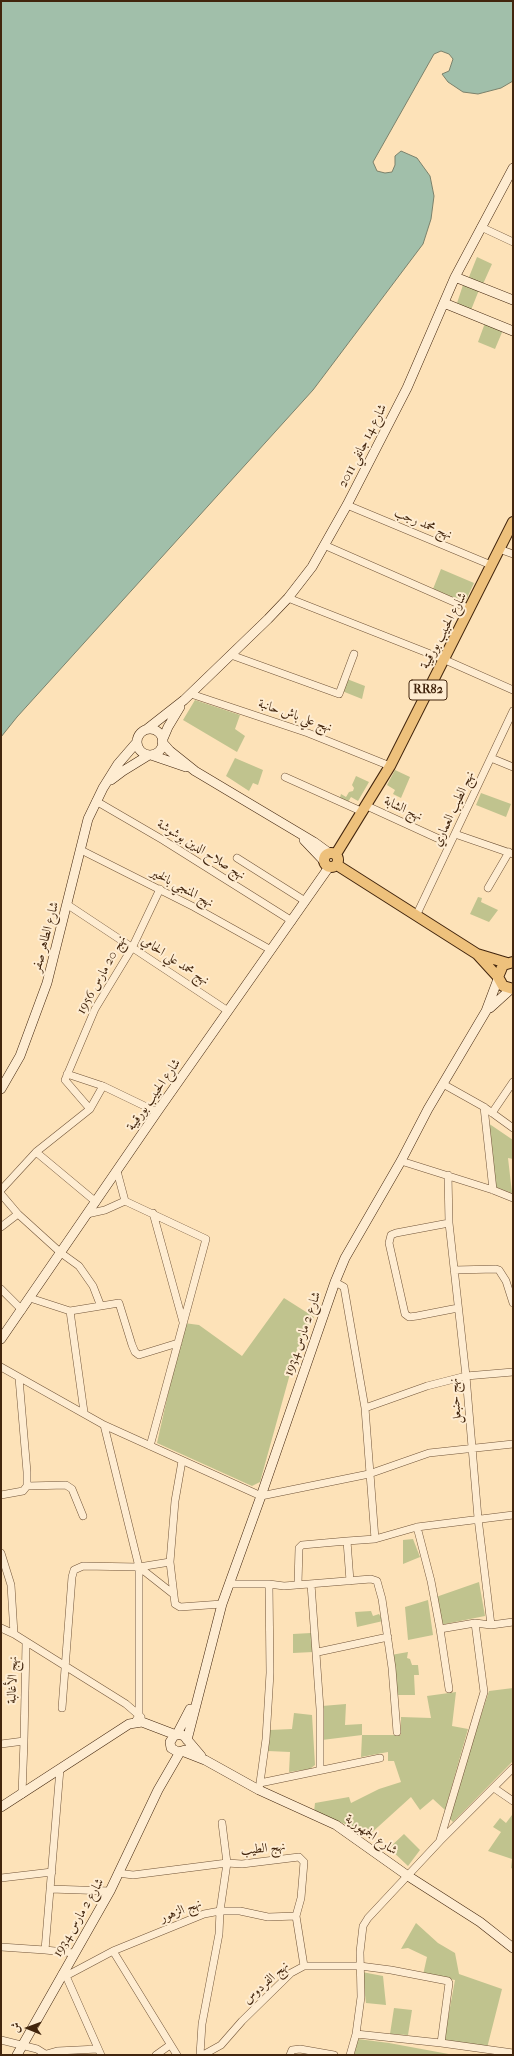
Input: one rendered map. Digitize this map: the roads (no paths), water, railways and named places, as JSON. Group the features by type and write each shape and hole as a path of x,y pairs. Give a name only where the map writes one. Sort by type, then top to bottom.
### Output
{"main road":[{"name":"شارع الحبيب بورقيبة","path":"331,860 365,809 390,766 513,522"},
{"path":"331,860 477,954 503,986 512,989"},
{"path":"477,954 511,962"},
{"path":"498,978 500,968 511,962"}],"street":[{"name":"شارع 14 جانفي 2011","path":"147,729 188,697 231,655 288,598 312,567 347,505 407,388 455,277 480,227 513,168"},
{"path":"480,227 513,242"},
{"path":"455,277 513,300"},
{"path":"444,303 513,331"},
{"name":"نهج محمد رجب","path":"347,505 491,565"},
{"path":"324,545 470,609"},
{"path":"499,549 513,554"},
{"path":"288,598 443,659 513,690"},
{"path":"231,655 339,694 354,654"},
{"name":"شارع 14 جانفي 2011","path":"162,742 168,727 188,697"},
{"name":"نهج علي باش حانبة","path":"188,697 308,733 390,766"},
{"name":"نهج الطيب العماري","path":"416,916 513,711"},
{"path":"195,771 140,751 137,742 141,732 147,729 157,732 162,742 170,751 195,771 297,833 331,860"},
{"name":"شارع الطاهر صفر","path":"1,1089 20,1056 48,983 88,819 103,788 118,764 137,742"},
{"path":"150,755 160,749 162,742"},
{"name":"شارع الطاهر صفر","path":"103,788 123,771 150,755"},
{"path":"491,758 513,767"},
{"name":"نهج الشابة","path":"285,777 450,844"},
{"name":"نهج صلاح الدين بوشوشة","path":"96,801 163,840 292,921"},
{"path":"455,834 511,853 488,888"},
{"name":"نهج المنجي بالخير","path":"81,850 160,889 271,950"},
{"path":"237,858 305,901"},
{"name":"شارع الحبيب بورقيبة","path":"1,1339 157,1112 292,921 331,860"},
{"name":"نهج 20 مارس 1956","path":"66,1077 95,1009 132,948 160,889"},
{"name":"نهج محمد علي الحامي","path":"68,905 228,1011"},
{"name":"شارع 2 مارس 1934","path":"187,1741 222,1604 335,1282 345,1258 401,1161 428,1109 486,1011 498,978"},
{"name":"شارع 2 مارس 1934","path":"486,1011 512,989"},
{"path":"66,1077 103,1086 157,1112"},
{"path":"66,1077 90,1109"},
{"path":"492,1113 513,1082"},
{"path":"443,1084 484,1107 513,1128"},
{"path":"1,1190 36,1152 90,1109 103,1086"},
{"path":"484,1107 493,1190"},
{"path":"36,1152 96,1202"},
{"path":"401,1161 448,1175 513,1198"},
{"path":"117,1171 125,1201"},
{"name":"نهج حنبعل","path":"448,1175 449,1223 466,1376 478,1518 491,1625"},
{"path":"1,1194 18,1214 61,1253 79,1266 93,1286 100,1304"},
{"path":"87,1214 105,1210 125,1201 206,1239 150,1446"},
{"path":"152,1213 183,1322"},
{"path":"1,1227 18,1214"},
{"path":"449,1223 396,1233 391,1235 389,1242 405,1314 413,1317 458,1308"},
{"path":"454,1270 499,1270 506,1281 513,1303"},
{"path":"335,1282 344,1287 364,1408 375,1539"},
{"path":"1,1289 22,1310"},
{"path":"30,1298 70,1311 116,1302 122,1305 132,1345 135,1352 139,1355 178,1343"},
{"path":"70,1311 84,1412"},
{"path":"1,1367 84,1412 104,1425 261,1496 369,1474 429,1453 513,1444"},
{"path":"364,1408 427,1386 466,1376 513,1372"},
{"path":"1,1496 24,1491 27,1486 28,1472 19,1378"},
{"path":"104,1425 139,1567 137,1719"},
{"path":"182,1461 175,1501 170,1562 172,1593 175,1604 180,1607 222,1604"},
{"path":"27,1486 66,1485 72,1489 83,1516"},
{"path":"298,1584 299,1548 302,1545 375,1539 417,1527 478,1518 513,1515"},
{"path":"417,1527 431,1581 449,1689"},
{"path":"347,1541 350,1581"},
{"path":"1,1553 11,1585 14,1634"},
{"path":"62,1708 72,1577 74,1570 83,1566 139,1567 170,1562"},
{"path":"139,1567 172,1593"},
{"path":"230,1584 269,1584 284,1586 371,1579 377,1581 388,1637 397,1732"},
{"path":"269,1584 270,1673 266,1739 260,1786 320,1770 380,1758"},
{"path":"311,1584 318,1652 320,1770"},
{"path":"440,1629 475,1623 491,1625 513,1622"},
{"path":"440,1841 484,1692 475,1623"},
{"path":"1,1628 14,1634 26,1643 126,1704 137,1719 183,1735 205,1760"},
{"path":"318,1652 388,1637"},
{"name":"نهج الأغالبة","path":"22,1794 26,1643"},
{"name":"شارع 2 مارس 1934","path":"177,1734 200,1690"},
{"path":"1,1807 137,1719"},
{"path":"148,1724 170,1745 174,1751 181,1751 205,1760"},
{"path":"170,1745 172,1737 177,1734"},
{"path":"1,1744 24,1741"},
{"path":"181,1751 187,1746 187,1741"},
{"name":"شارع 2 مارس 1934","path":"158,1790 169,1760 170,1745"},
{"name":"شارع 2 مارس 1934","path":"17,2055 64,1975 74,1953 110,1891 158,1790 181,1751"},
{"name":"شارع الجمهورية","path":"205,1760 336,1825 408,1876 480,1922 513,1948"},
{"path":"350,2055 356,2034 361,1997 360,1966 363,1926 368,1918 440,1841 513,1768"},
{"path":"45,1950 60,1769"},
{"path":"494,1788 513,1801"},
{"path":"222,1823 227,1863 220,1911 240,1911 268,1917 296,1916"},
{"name":"نهج الطيب","path":"118,1873 133,1875 227,1863 242,1864 299,1857 304,1862 301,1898 296,1916 304,1966"},
{"path":"1,1878 52,1872"},
{"path":"50,1889 110,1891"},
{"name":"نهج الزهور","path":"64,1975 113,1951 204,1914 220,1911 219,1934 202,2024 200,2055"},
{"path":"1,1947 74,1953"},
{"path":"113,1951 177,2055"},
{"name":"نهج الفردوس","path":"203,2055 221,2045 242,2021 291,1974 304,1966 360,1966 391,1970 448,1981 450,1985 441,2043"},
{"path":"1,2040 37,2049 44,2055 58,2053 100,2052 64,1975"},
{"path":"356,2034 441,2043 513,2054"},
{"path":"156,2055 170,2045"},
{"path":"290,2055 292,2050 300,2049 334,2055"}]}
